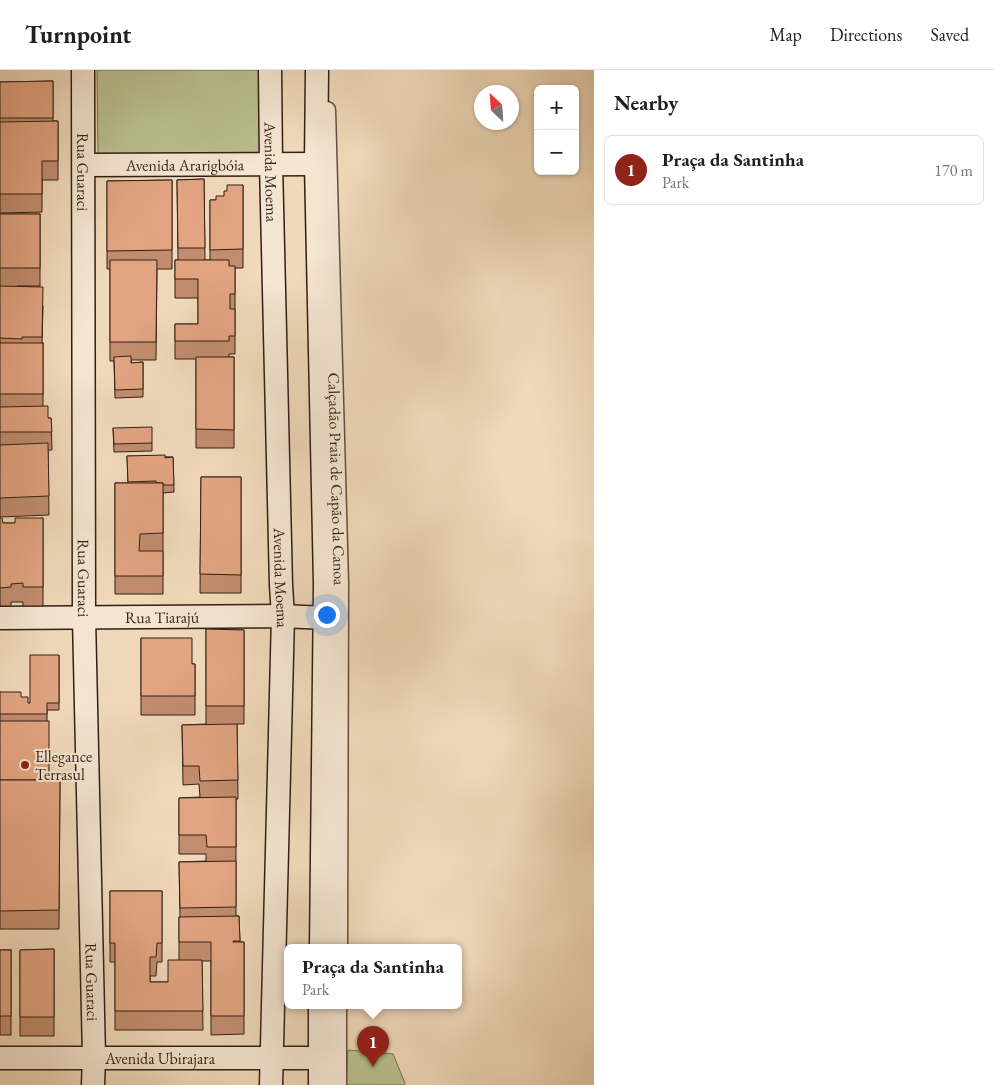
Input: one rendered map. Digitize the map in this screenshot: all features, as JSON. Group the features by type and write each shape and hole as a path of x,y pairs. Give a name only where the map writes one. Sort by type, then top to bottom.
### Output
{"main road":[{"name":"Rua Guaraci","path":"83,70 84,618 94,1057 93,1085"},
{"name":"Avenida Moema","path":"270,70 283,616 271,1085"},
{"path":"317,70 316,164 325,618 321,944"},
{"name":"Avenida Ararigbóia","path":"84,165 316,164"},
{"name":"Rua Tiarajú","path":"0,618 283,616 325,618"},
{"path":"320,1009 320,1085"},
{"name":"Avenida Ubirajara","path":"0,1058 320,1058"}],"street":[{"name":"Calçadão Praia de Capão da Canoa","path":"327,70 340,584 338,944"},
{"path":"338,1009 338,1085"}],"green space":[{"path":"97,70 262,70 264,156 98,155"},
{"path":"348,1050 393,1054 405,1083 404,1085 346,1085"}],"building":[{"path":"53,81 53,118 0,118 0,82"},
{"path":"58,121 58,161 42,161 42,194 0,194 0,122"},
{"path":"204,179 205,248 178,248 177,180"},
{"path":"172,180 172,250 107,251 107,181"},
{"path":"227,185 243,185 243,249 210,250 210,200 216,200 216,196 224,196 224,191 227,191"},
{"path":"0,214 40,214 40,268 0,268"},
{"path":"110,260 157,260 156,342 110,342"},
{"path":"175,260 229,260 229,266 235,266 235,294 230,294 230,309 235,309 235,336 229,336 229,341 175,341 175,324 198,324 198,279 175,279"},
{"path":"0,286 43,287 42,337 22,337 22,339 0,338"},
{"path":"0,343 43,343 43,394 0,394"},
{"path":"131,356 131,363 143,362 143,389 115,390 114,357"},
{"path":"196,357 234,357 234,430 196,429"},
{"path":"48,406 48,418 51,418 52,432 0,432 0,407"},
{"path":"152,427 152,443 114,444 113,428"},
{"path":"48,443 49,496 0,498 0,445"},
{"path":"165,455 165,458 173,457 174,485 163,485 163,483 157,483 156,481 128,482 127,456"},
{"path":"201,477 241,477 241,575 200,574"},
{"path":"115,483 163,483 163,533 140,534 139,551 163,551 163,576 115,576"},
{"path":"0,518 2,518 3,523 15,523 15,518 43,518 43,587 23,587 23,583 11,584 11,587 0,588"},
{"path":"206,629 244,630 244,706 206,706"},
{"path":"141,638 192,638 192,664 195,664 195,696 141,696"},
{"path":"30,655 59,655 59,703 47,703 47,714 0,714 0,692 21,692 21,697 28,697 28,703 30,703"},
{"name":"Ellegance Terrasul","path":"0,721 49,721 49,780 0,780"},
{"path":"237,724 238,780 200,781 199,766 183,766 182,725"},
{"path":"0,780 60,780 59,910 0,911"},
{"path":"236,797 236,847 207,847 206,835 179,835 179,798"},
{"path":"236,861 236,907 180,908 179,862"},
{"path":"110,891 162,891 162,943 157,943 156,957 150,957 150,982 168,982 168,960 202,960 203,1011 115,1011 115,943 110,943"},
{"path":"239,916 240,941 233,942 244,942 244,1016 211,1016 211,942 179,942 179,917"},
{"path":"54,949 54,1017 20,1017 20,950"},
{"path":"0,950 11,950 11,1016 0,1016"}],"place":[{"name":"Ellegance Terrasul","path":"25,765"},
{"name":"Praça da Santinha","path":"373,1067"}]}
